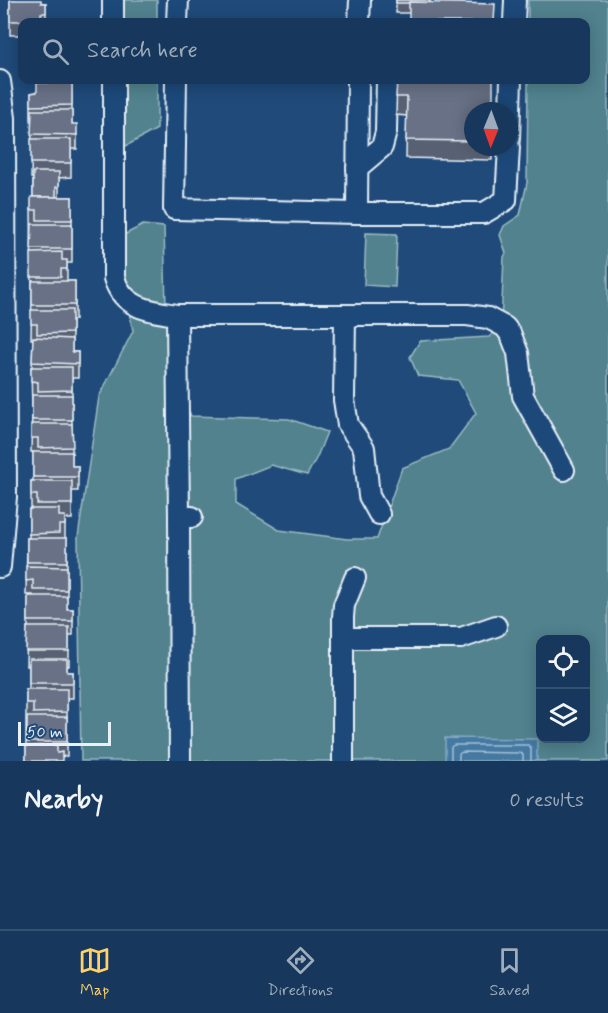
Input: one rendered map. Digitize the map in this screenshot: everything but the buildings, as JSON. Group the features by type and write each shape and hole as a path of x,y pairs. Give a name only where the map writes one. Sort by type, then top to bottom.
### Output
{"street":[{"path":"113,0 113,18"},
{"path":"177,18 178,0"},
{"path":"514,18 515,0"},
{"path":"0,81 5,118 6,462 6,497 0,567"},
{"path":"114,84 114,278 118,289 132,304 151,312 177,315 467,315 488,318 505,327 511,335 518,353 523,396 564,470"},
{"path":"176,84 174,209 484,213 506,200 508,156"},
{"path":"357,213 358,84"},
{"path":"357,168 382,147 386,132 387,84"},
{"path":"511,102 512,84"},
{"path":"177,315 185,517 180,761"},
{"path":"345,315 344,400 348,425 364,448 369,496 380,514"},
{"path":"343,761 344,605 355,578"},
{"path":"343,638 461,638 496,626"}],"green space":[{"path":"108,0 157,0 157,18 109,18"},
{"path":"528,0 608,0 608,761 81,761 78,537 99,397 133,331 120,237 143,225 164,227 167,350 191,416 289,419 327,432 307,475 271,465 236,479 236,504 279,530 347,539 377,539 402,468 449,449 476,413 458,380 418,376 410,357 420,341 489,337 501,325 506,253 500,235 504,226 520,215 527,183 528,84 590,84 590,18 528,18"},
{"path":"112,84 157,84 157,129 115,152"},
{"path":"366,233 397,234 395,287 364,285"}],"water":[{"path":"445,738 536,739 537,743 537,761 445,761"}]}
